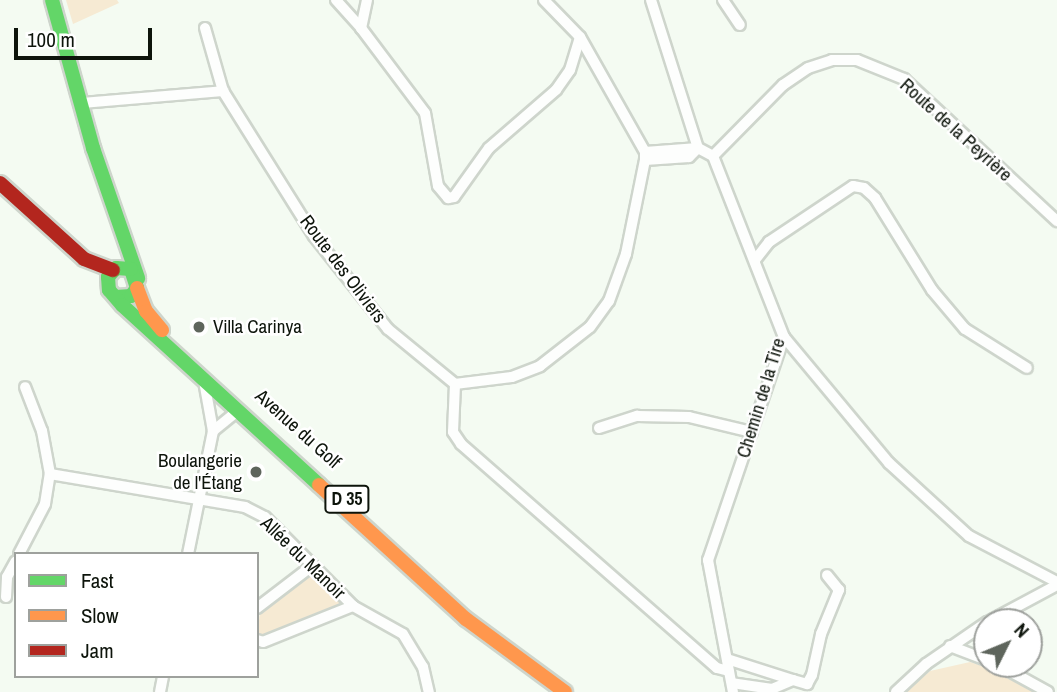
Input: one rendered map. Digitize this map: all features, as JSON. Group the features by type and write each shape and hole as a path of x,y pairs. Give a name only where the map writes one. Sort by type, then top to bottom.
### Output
{"main road":[{"name":"Avenue du Golf","path":"52,0 125,243 153,321 472,611 577,692"},
{"path":"0,183 84,259 114,269 131,270 138,283 131,296 112,291 114,269 125,243"},
{"name":"Avenue du Golf","path":"0,194 112,291 204,381 466,619 565,692"},
{"path":"229,392 238,411"}],"street":[{"path":"336,0 425,113 438,187 448,198 454,197 489,148 556,90 570,70 580,37"},
{"path":"361,29 367,0"},
{"path":"544,0 580,37 645,156 626,254 609,301 590,327 540,366 512,377 455,384 453,432 461,444 718,668 729,671"},
{"path":"651,0 698,148"},
{"path":"723,0 740,24"},
{"name":"Route des Oliviers","path":"205,28 223,91 350,285 388,329 455,384"},
{"name":"Route de la Peyrière","path":"713,156 764,103 808,68 832,60 857,60 904,79 1057,220"},
{"path":"81,103 223,91"},
{"path":"645,156 698,148 713,156"},
{"name":"Chemin de la Tire","path":"713,156 784,337 708,560 732,688"},
{"path":"755,260 769,243 853,186 864,188 875,198 932,290 965,330 1027,368"},
{"path":"784,337 889,463 970,536 1057,584"},
{"path":"188,552 213,431 204,381"},
{"path":"20,552 45,504 50,474 42,431 25,387"},
{"path":"213,431 238,411"},
{"path":"599,428 637,416 676,417 752,432"},
{"name":"Allée du Manoir","path":"50,474 245,507 265,517 353,606 404,634 423,667 429,692"},
{"path":"6,597 7,577 14,565"},
{"path":"259,606 312,566"},
{"path":"727,659 807,684 812,675 821,634 839,590 827,575"},
{"path":"1013,608 1057,584"},
{"path":"259,641 263,642 353,606"},
{"path":"896,692 950,646 973,631"},
{"path":"950,646 973,655"},
{"path":"1022,678 1048,692"},
{"path":"732,688 772,689 793,680"}],"shaded area":[{"path":"66,0 117,0 119,3 73,24"},
{"path":"312,572 342,603 262,638 259,637 260,612"},
{"path":"970,662 973,663 973,678 1011,678 1037,692 906,692 930,671"}],"traffic: fast":[{"path":"52,0 93,148 138,278"},
{"path":"116,297 131,296 137,288 131,269 116,268 108,277 109,290 122,305 319,485"}],"traffic: slow":[{"path":"137,288 146,311 162,330"},
{"path":"319,485 466,619 565,692"}],"traffic: jam":[{"path":"0,183 84,259 113,270"}],"place":[{"name":"Villa Carinya","path":"199,327"},
{"name":"Boulangerie de l'Étang","path":"256,472"}]}
